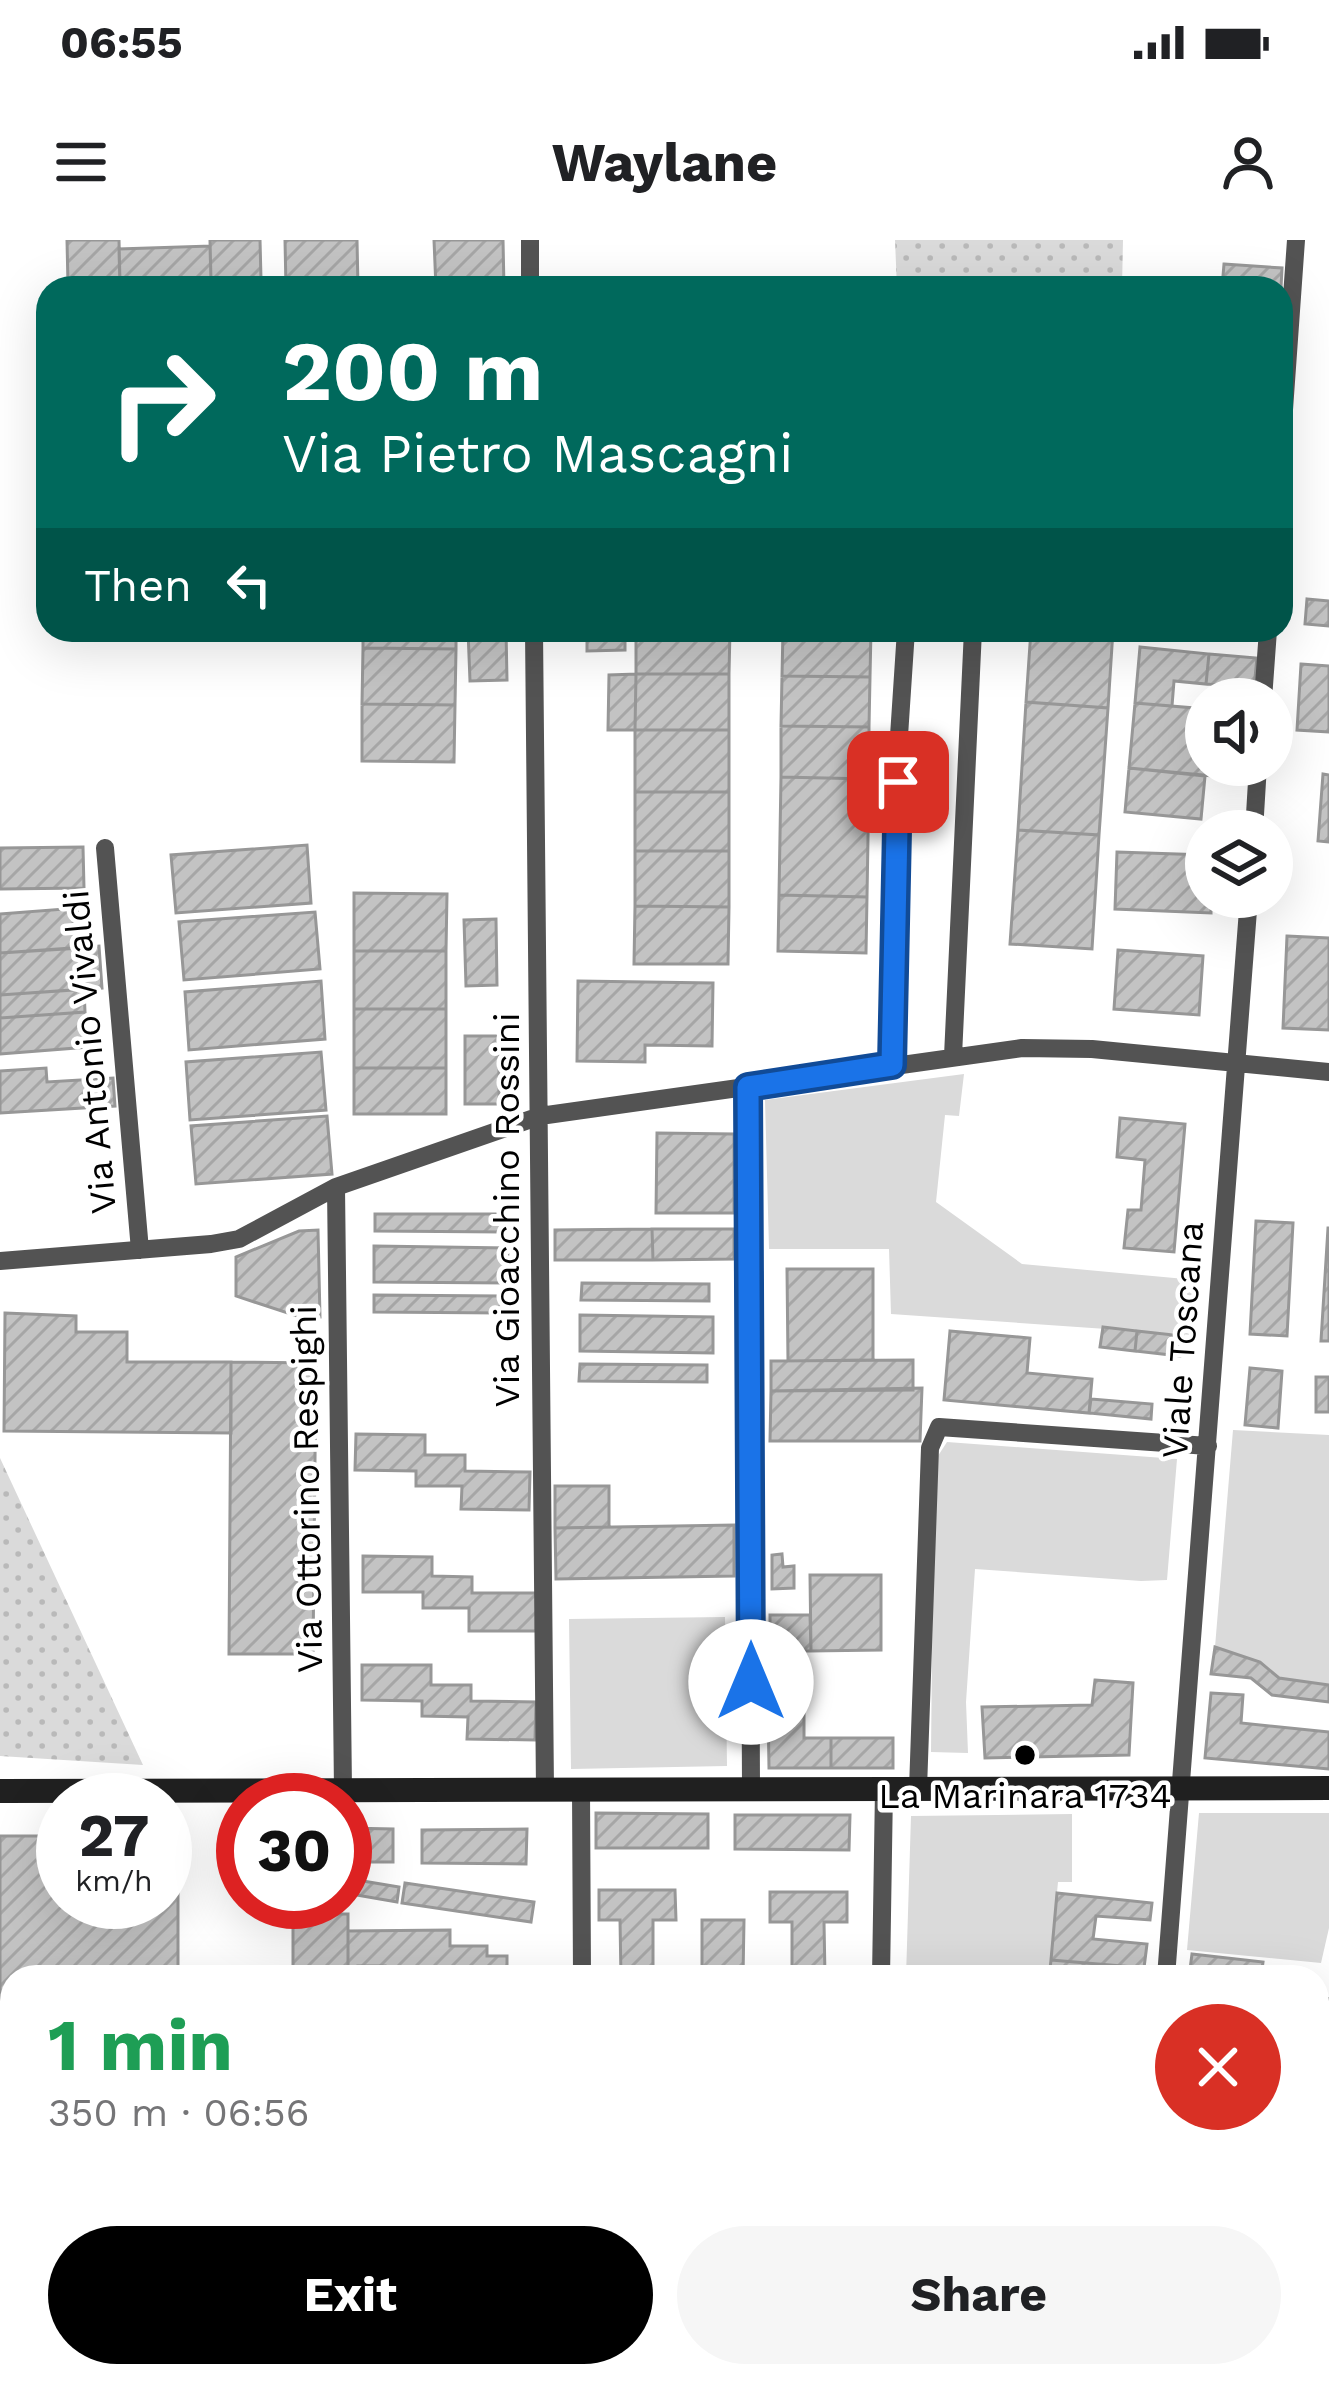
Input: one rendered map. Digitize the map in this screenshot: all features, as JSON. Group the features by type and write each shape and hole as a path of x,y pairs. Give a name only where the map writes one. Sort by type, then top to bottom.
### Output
{"street":[{"path":"530,240 530,276"},
{"path":"1293,282 1296,240"},
{"name":"Via Gioacchino Rossini","path":"534,642 544,1790"},
{"path":"892,1065 898,736 905,642"},
{"path":"953,1057 972,642"},
{"path":"1265,678 1267,642"},
{"name":"Via Antonio Vivaldi","path":"105,848 140,1250"},
{"name":"Viale Toscana","path":"1167,1965 1247,918"},
{"path":"0,1261 239,1238 336,1187 541,1116 892,1065 1022,1048 1092,1049 1329,1072"},
{"path":"748,1087 751,1789"},
{"name":"Via Ottorino Respighi","path":"336,1187 343,1773"},
{"path":"919,1789 929,1448 938,1426 1208,1446"},
{"path":"372,1790 1329,1788"},
{"path":"881,1965 884,1789"},
{"path":"0,1791 216,1790"},
{"path":"581,1790 582,1965"}],"shaded area":[{"path":"895,240 1123,240 1122,276 896,276"},
{"path":"964,1074 959,1116 945,1115 936,1202 1022,1264 1196,1280 1193,1335 891,1314 889,1249 769,1249 765,1100"},
{"path":"1233,1430 1329,1435 1329,1685 1279,1678 1260,1662 1215,1647"},
{"path":"947,1442 1177,1459 1167,1580 975,1569 966,1702 968,1753 931,1752 934,1462"},
{"path":"0,1458 143,1765 0,1756"},
{"path":"725,1617 727,1766 571,1769 569,1619"},
{"path":"1199,1813 1329,1813 1329,1928 1321,1963 1187,1950"},
{"path":"1072,1814 1072,1882 1058,1882 1050,1965 906,1965 911,1816"}],"building":[{"path":"67,240 119,240 120,276 68,276"},
{"path":"210,240 260,240 261,276 211,276"},
{"path":"285,240 357,240 358,276 286,276"},
{"path":"434,240 503,240 504,276 436,276"},
{"path":"210,246 211,276 120,276 119,249"},
{"path":"1224,264 1282,268 1282,276 1223,276"},
{"path":"1307,599 1329,601 1329,626 1305,624"},
{"path":"363,642 456,642 456,649 363,648"},
{"path":"468,642 506,642 507,680 470,681"},
{"path":"587,642 625,642 625,650 587,651"},
{"path":"636,642 730,642 729,674 636,674"},
{"path":"783,642 871,642 870,677 782,676"},
{"path":"1030,642 1112,642 1108,708 1026,702"},
{"path":"1140,647 1209,654 1207,678 1174,681 1172,706 1135,703"},
{"path":"363,648 456,649 455,705 362,704"},
{"path":"1209,654 1257,658 1255,678 1207,678"},
{"path":"1301,664 1329,666 1329,732 1297,730"},
{"path":"636,674 729,674 729,730 635,730"},
{"path":"636,674 635,730 608,730 609,675"},
{"path":"782,676 870,677 869,727 781,726"},
{"path":"1026,702 1108,708 1099,835 1018,830"},
{"path":"1135,703 1185,707 1185,773 1129,768"},
{"path":"362,704 455,705 454,762 362,761"},
{"path":"781,726 869,727 869,779 781,777"},
{"path":"635,730 729,730 729,792 635,792"},
{"path":"1129,768 1185,774 1185,786 1204,786 1202,810 1185,810 1185,818 1125,812"},
{"path":"1323,774 1329,775 1329,842 1318,841"},
{"path":"781,777 869,779 867,897 779,895"},
{"path":"635,792 729,792 729,851 635,851"},
{"path":"1018,830 1099,835 1092,949 1010,944"},
{"path":"307,845 311,903 176,913 171,855"},
{"path":"83,847 84,888 0,889 0,848"},
{"path":"635,851 729,851 729,907 635,906"},
{"path":"1117,852 1185,854 1185,912 1115,909"},
{"path":"354,893 447,894 446,951 354,951"},
{"path":"779,895 867,897 866,953 778,951"},
{"path":"635,906 729,907 728,964 634,964"},
{"path":"77,908 80,948 0,953 0,914"},
{"path":"315,912 320,969 184,980 179,922"},
{"path":"496,919 497,985 466,986 464,920"},
{"path":"1287,936 1329,938 1329,1030 1283,1028"},
{"path":"99,946 102,988 0,995 0,953"},
{"path":"1118,950 1203,956 1199,1015 1114,1009"},
{"path":"354,951 446,951 446,1009 354,1009"},
{"path":"321,981 325,1039 189,1050 185,992"},
{"path":"578,981 713,983 712,1046 645,1045 645,1062 577,1061"},
{"path":"84,989 85,1012 0,1018 0,995"},
{"path":"354,1009 446,1009 446,1068 354,1068"},
{"path":"85,1012 88,1047 0,1054 0,1018"},
{"path":"465,1036 499,1036 499,1104 465,1104"},
{"path":"321,1052 326,1110 190,1120 186,1062"},
{"path":"46,1068 47,1082 113,1078 115,1106 0,1113 0,1071"},
{"path":"354,1068 446,1068 446,1114 354,1114"},
{"path":"327,1116 332,1174 196,1184 191,1126"},
{"path":"1120,1118 1185,1124 1174,1252 1124,1248 1128,1210 1141,1210 1145,1160 1117,1157"},
{"path":"657,1133 734,1134 734,1213 656,1213"},
{"path":"375,1214 503,1214 503,1232 375,1231"},
{"path":"1256,1221 1293,1223 1287,1336 1250,1334"},
{"path":"1328,1228 1329,1341 1321,1341"},
{"path":"652,1229 734,1229 734,1259 653,1260"},
{"path":"652,1229 653,1260 555,1260 555,1230"},
{"path":"318,1230 320,1317 300,1317 236,1296 236,1257 299,1231"},
{"path":"374,1246 508,1248 507,1283 374,1282"},
{"path":"787,1269 873,1269 873,1360 788,1361"},
{"path":"582,1283 709,1284 709,1301 581,1300"},
{"path":"374,1295 501,1296 501,1313 374,1312"},
{"path":"5,1313 76,1316 76,1332 127,1332 127,1362 231,1362 231,1433 4,1431"},
{"path":"580,1315 713,1317 713,1353 580,1351"},
{"path":"1103,1327 1137,1331 1135,1351 1100,1347"},
{"path":"950,1331 1030,1338 1027,1373 1092,1379 1089,1413 944,1400"},
{"path":"1137,1331 1183,1336 1180,1356 1135,1351"},
{"path":"913,1360 913,1390 771,1391 771,1361"},
{"path":"231,1362 316,1363 313,1654 229,1654"},
{"path":"580,1364 707,1365 707,1382 579,1381"},
{"path":"1250,1368 1282,1371 1278,1428 1245,1425"},
{"path":"1316,1377 1329,1377 1329,1412 1316,1412"},
{"path":"922,1388 920,1441 770,1441 771,1391"},
{"path":"1091,1399 1152,1404 1151,1419 1089,1413"},
{"path":"356,1434 425,1435 425,1455 465,1455 465,1471 530,1472 529,1510 461,1509 462,1486 416,1486 416,1471 355,1470"},
{"path":"555,1486 609,1486 609,1527 555,1528"},
{"path":"734,1525 734,1576 556,1579 555,1528"},
{"path":"782,1554 783,1567 794,1566 794,1588 772,1589 772,1555"},
{"path":"363,1556 432,1557 432,1576 472,1577 472,1593 537,1593 536,1631 469,1631 469,1608 423,1608 423,1592 363,1592"},
{"path":"810,1575 881,1575 881,1650 811,1651"},
{"path":"770,1615 810,1615 811,1651 770,1651"},
{"path":"1215,1647 1260,1662 1279,1678 1329,1685 1329,1702 1272,1695 1251,1678 1211,1674"},
{"path":"362,1665 431,1665 431,1685 471,1685 471,1701 536,1702 535,1740 467,1739 468,1717 422,1716 422,1701 362,1700"},
{"path":"1095,1680 1133,1683 1129,1755 985,1758 982,1707 1092,1705"},
{"path":"1211,1693 1243,1695 1241,1723 1329,1732 1329,1769 1205,1758"},
{"path":"768,1707 804,1707 804,1738 831,1738 831,1768 769,1768"},
{"path":"831,1738 893,1738 893,1768 831,1768"},
{"path":"596,1813 708,1814 708,1848 596,1848"},
{"path":"735,1815 850,1815 849,1850 735,1849"},
{"path":"372,1829 393,1829 393,1862 372,1862"},
{"path":"527,1829 526,1864 422,1863 422,1830"},
{"path":"0,1836 36,1836 36,1929 178,1929 178,1965 0,1965"},
{"path":"372,1882 399,1887 397,1902 372,1898"},
{"path":"405,1883 534,1902 531,1922 402,1903"},
{"path":"599,1890 675,1890 676,1920 653,1920 653,1965 621,1965 620,1920 599,1920"},
{"path":"770,1892 847,1892 847,1922 824,1922 825,1965 792,1965 792,1922 770,1922"},
{"path":"1057,1893 1152,1903 1150,1920 1096,1916 1093,1939 1147,1944 1144,1965 1051,1960"},
{"path":"702,1920 744,1920 743,1965 702,1965"},
{"path":"293,1929 348,1929 348,1965 293,1965"},
{"path":"450,1930 450,1946 487,1946 487,1956 507,1956 507,1965 348,1965 348,1931"},
{"path":"1192,1954 1263,1962 1263,1965 1191,1965"},
{"path":"1051,1960 1109,1965 1050,1965"}],"place":[{"name":"La Marinara 1734","path":"1025,1755"}],"route":[{"path":"751,1682 748,1087 892,1065 898,782"}]}
